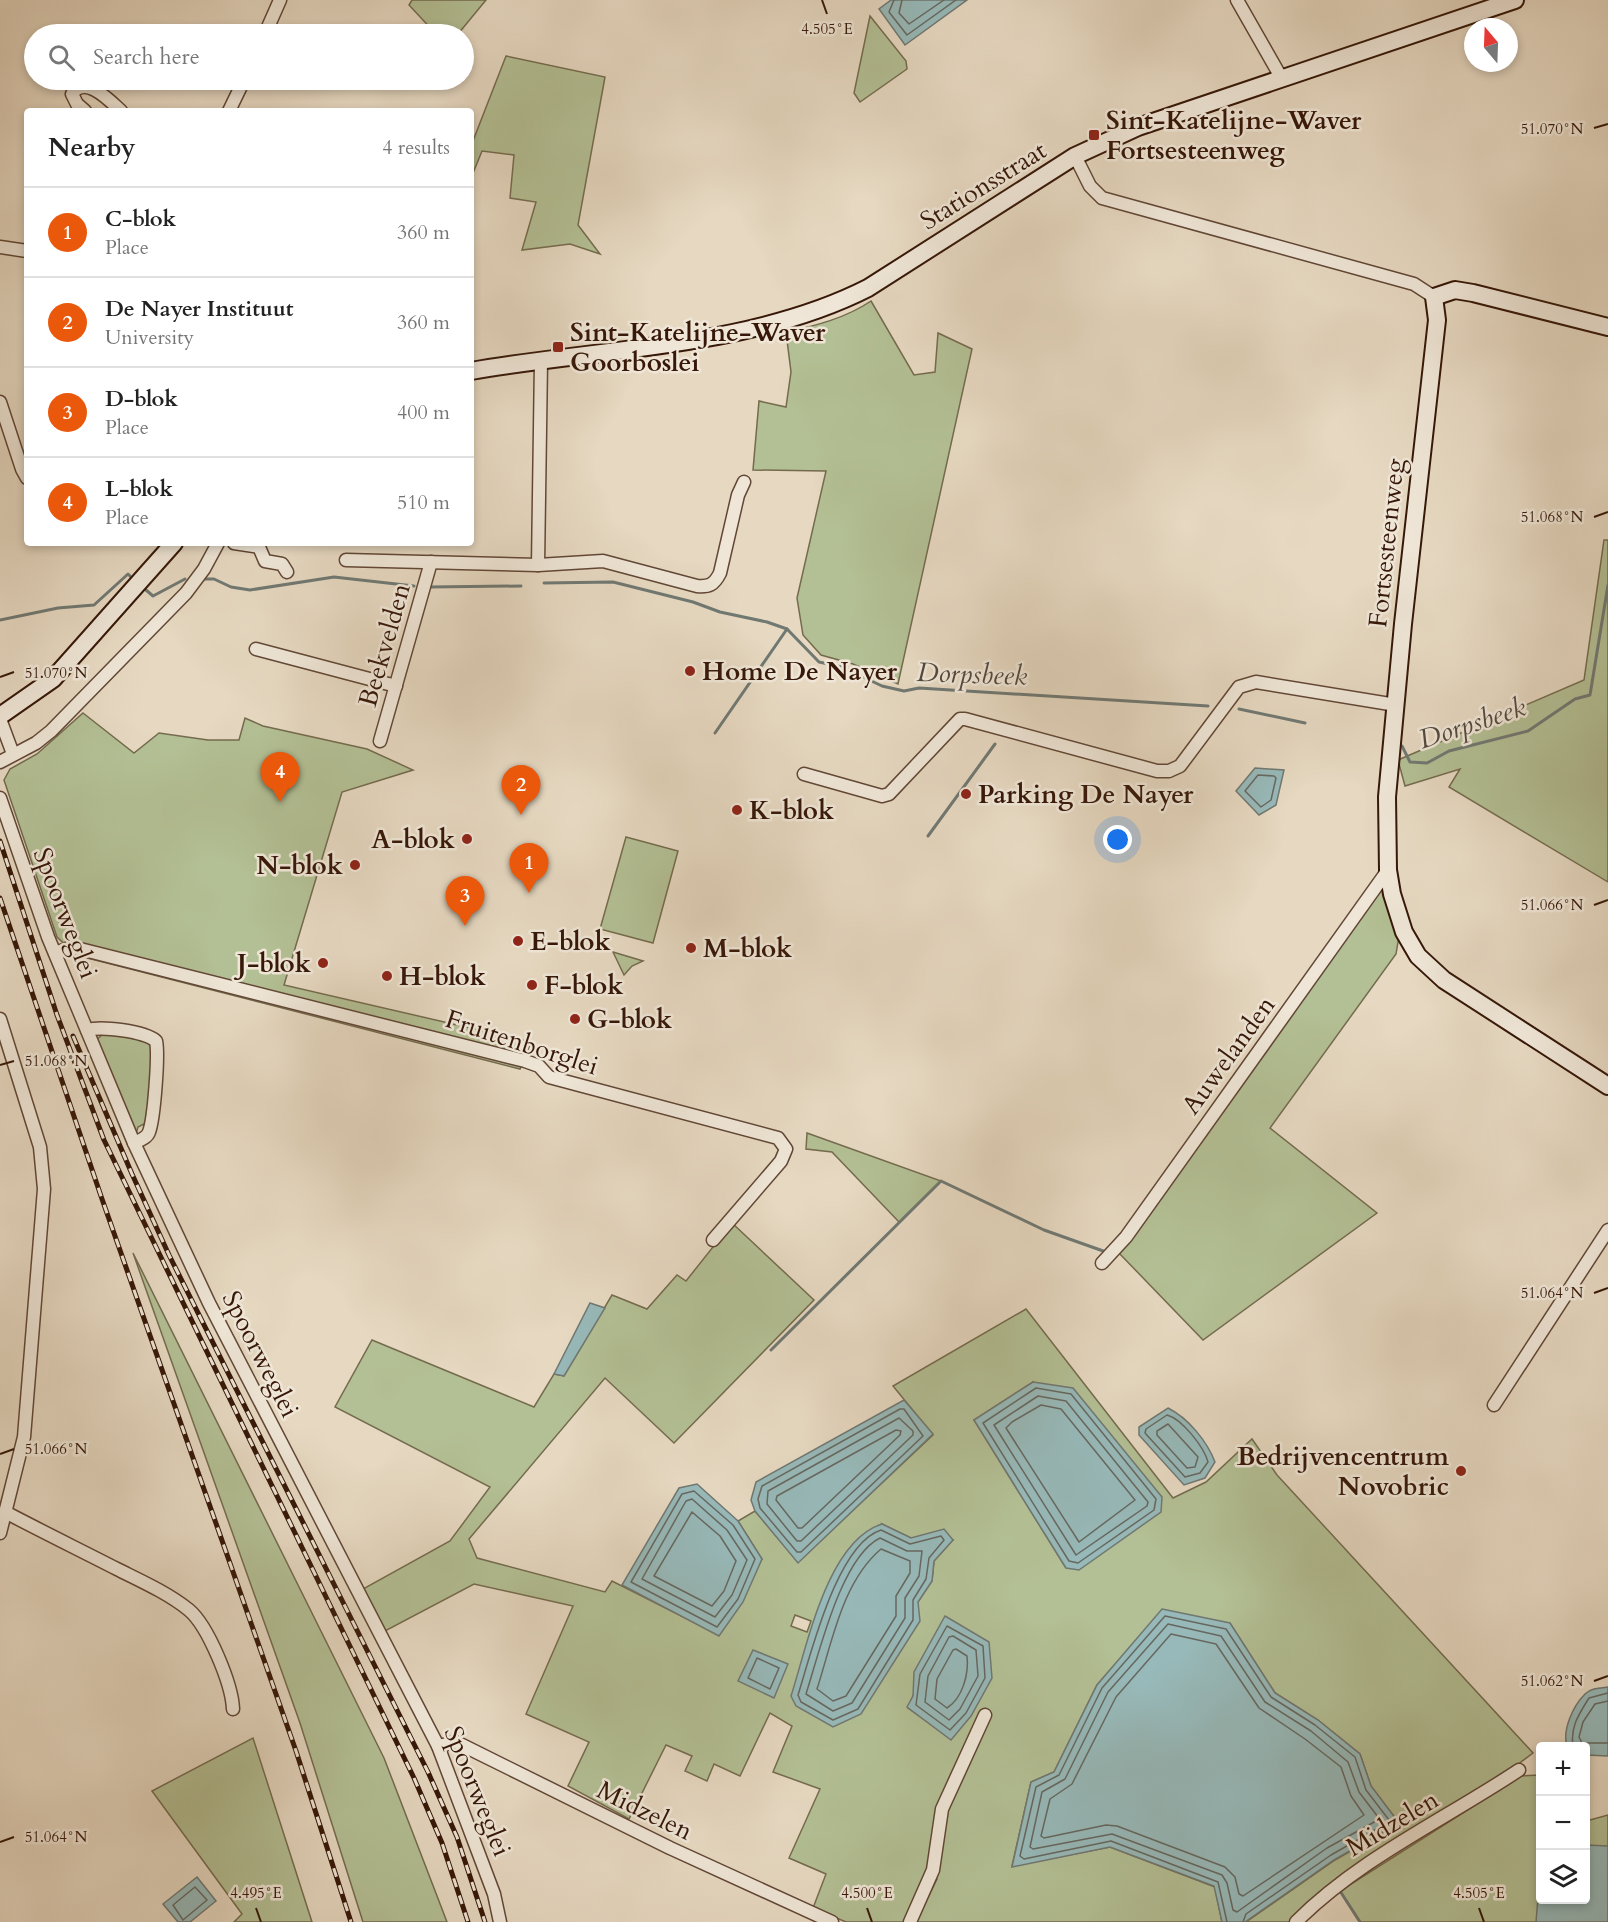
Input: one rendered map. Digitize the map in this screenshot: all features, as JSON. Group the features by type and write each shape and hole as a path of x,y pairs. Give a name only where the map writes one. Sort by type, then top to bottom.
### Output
{"street":[{"path":"269,24 280,0"},
{"path":"1237,0 1282,79"},
{"name":"Stationsstraat","path":"474,371 748,330 834,305 868,288 1075,156 1138,127 1515,0"},
{"path":"76,90 72,94 82,108"},
{"path":"94,90 117,108"},
{"path":"230,108 239,90"},
{"path":"1075,156 1090,186 1102,198 1414,284 1434,297 1455,290 1473,292 1608,327"},
{"path":"0,247 24,251"},
{"name":"Fortsesteenweg","path":"1434,297 1437,320 1387,797 1388,870 1404,932 1418,956 1443,980 1608,1086"},
{"path":"538,565 541,361"},
{"path":"0,402 24,473"},
{"path":"346,560 538,565 603,561 697,586 709,587 716,582 720,573 738,495 744,482"},
{"path":"13,754 4,715 53,679 171,546"},
{"path":"0,762 44,738 186,594 204,569 216,546"},
{"path":"253,546 259,547 265,561 282,564 287,572"},
{"name":"Beekvelden","path":"380,741 430,562"},
{"path":"255,649 396,686"},
{"path":"804,774 882,796 889,794 960,719 1157,771 1169,771 1180,766 1239,687 1256,682 1396,705"},
{"name":"Spoorweglei","path":"0,798 55,953 134,1143 214,1312 438,1746 494,1894 500,1922"},
{"name":"Auwelanden","path":"1102,1263 1125,1236 1388,870"},
{"name":"Fruitenborglei","path":"55,953 69,948 80,949 396,1027 525,1061 539,1066 549,1077 778,1138 786,1149 781,1161 713,1240"},
{"path":"0,1018 40,1147 44,1189 24,1437 7,1513 0,1533"},
{"path":"87,1030 100,1027 122,1030 151,1037 156,1041 158,1076 154,1084 150,1130 144,1138 134,1143"},
{"path":"1494,1405 1608,1230"},
{"path":"7,1513 148,1585 190,1611 202,1625 213,1649 226,1681 233,1709"},
{"path":"910,1922 933,1870 942,1809 985,1715"},
{"name":"Midzelen","path":"438,1746 456,1742 670,1848 832,1922"},
{"name":"Midzelen","path":"1296,1922 1323,1895 1351,1874 1519,1770"}],"green space":[{"path":"412,0 486,0 466,24 427,24 409,5"},
{"path":"870,16 906,61 907,69 860,102 854,93"},
{"path":"506,56 605,77 578,225 600,254 570,244 522,250 536,202 510,198 514,155 482,151 474,171 474,138"},
{"path":"871,301 914,375 935,372 938,333 972,349 898,684 853,664 821,655 803,635 797,598 826,471 753,470 759,401 786,407 791,372 786,332 830,321"},
{"path":"1604,540 1608,540 1608,882 1449,787 1460,769 1405,786 1398,760 1584,680"},
{"path":"83,713 134,753 159,733 208,740 239,740 245,718 263,726 367,749 413,770 342,792 284,985 531,1042 520,1069 76,955 57,937 4,780 10,769 37,754"},
{"path":"626,837 678,851 653,943 600,929"},
{"path":"1382,887 1399,936 1396,954 1270,1128 1377,1213 1203,1340 1118,1252 1138,1231"},
{"path":"613,952 643,961 632,966 624,975"},
{"path":"105,1033 146,1041 152,1047 149,1109 146,1114 146,1123 138,1127 136,1134 97,1039"},
{"path":"807,1133 941,1181 899,1222 832,1152 806,1149"},
{"path":"732,1223 814,1300 674,1443 605,1378 469,1539 477,1558 605,1592 612,1581 719,1635 762,1559 738,1521 755,1511 798,1562 933,1435 893,1386 1026,1309 1173,1498 1206,1482 1252,1439 1277,1475 1533,1753 1501,1777 1330,1884 1289,1922 1246,1922 1335,1860 1399,1823 1371,1786 1360,1754 1318,1720 1275,1693 1230,1623 1134,1643 1097,1685 1054,1772 1031,1782 1012,1866 1110,1847 1215,1887 1222,1922 916,1922 937,1879 931,1867 905,1922 846,1922 813,1908 826,1874 789,1858 820,1789 773,1772 792,1726 770,1713 740,1776 714,1764 707,1781 685,1771 692,1756 666,1745 629,1819 568,1786 589,1742 526,1714 573,1606 474,1584 385,1631 363,1589 450,1541 490,1487 335,1407 372,1340 534,1407 554,1374 564,1376 612,1295 647,1309 677,1275 686,1281","holes":["1033,1382 1066,1568 974,1420","882,1524 911,1538 953,1540 934,1561 932,1581 918,1602","795,1615 811,1621 807,1632 791,1626","913,1696 951,1739 908,1708"]},
{"path":"133,1253 384,1758 447,1922 363,1922 300,1723"},
{"path":"253,1738 312,1922 234,1922 242,1914 152,1791"},
{"path":"1536,1775 1536,1904 1590,1904 1590,1820 1608,1815 1608,1922 1360,1922 1340,1891 1521,1776"}],"water":[{"path":"891,0 967,0 905,45 879,9"},
{"path":"1255,768 1284,770 1276,805 1259,815 1236,791"},
{"path":"590,1303 605,1308 564,1376 554,1374"},
{"path":"1033,1382 1073,1388 1162,1497 1161,1512 1079,1570 1066,1568 974,1420"},
{"path":"904,1400 933,1434 798,1563 755,1511 751,1500 756,1482"},
{"path":"1168,1408 1190,1424 1212,1454 1215,1462 1205,1478 1184,1485 1139,1435 1139,1427"},
{"path":"697,1484 738,1521 762,1559 743,1602 719,1636 622,1585 679,1488"},
{"path":"882,1524 911,1538 944,1529 953,1540 934,1561 932,1581 918,1602 920,1621 861,1714 833,1727 796,1706 791,1696 812,1625 833,1573 847,1551 863,1534"},
{"path":"1162,1609 1230,1623 1275,1693 1318,1720 1360,1754 1371,1786 1399,1823 1334,1860 1245,1922 1222,1922 1214,1886 1110,1847 1012,1867 1031,1782 1054,1772 1097,1685"},
{"path":"945,1616 989,1642 992,1678 971,1716 951,1740 907,1707 913,1696 914,1672"},
{"path":"753,1650 788,1664 774,1698 738,1681"},
{"path":"1608,1687 1608,1756 1590,1755 1590,1742 1566,1742 1567,1726 1576,1705 1585,1694"},
{"path":"1590,1845 1608,1846 1608,1922 1536,1922 1538,1904 1590,1904"},
{"path":"197,1877 216,1901 190,1922 178,1922 163,1904"}],"waterway":[{"name":"Dorpsbeek","path":"0,620 58,608 94,605 128,574 131,577"},
{"name":"Dorpsbeek","path":"203,579 214,579 231,587 250,590 334,577 414,586"},
{"name":"Dorpsbeek","path":"146,590 153,596 185,579"},
{"name":"Dorpsbeek","path":"544,583 613,582 693,602 720,612 767,622 787,629 819,662 842,667 882,686 904,691 919,688 1208,706"},
{"name":"Dorpsbeek","path":"1402,746 1410,762 1427,763 1449,751 1528,731 1575,699 1590,695 1608,585"},
{"name":"Dorpsbeek","path":"429,587 521,586"},
{"path":"715,733 787,629"},
{"name":"Dorpsbeek","path":"1239,709 1305,723"},
{"path":"928,836 995,744"},
{"path":"771,1350 941,1181 1044,1230 1106,1252"},
{"path":"1340,1891 1360,1922"}],"railway":[{"path":"0,841 57,1015 104,1140 414,1778 442,1843 468,1922"},
{"path":"0,898 102,1199 296,1751 351,1922"},
{"path":"73,1036 169,1255 428,1772 457,1837 485,1922"}],"place":[{"name":"Sint-Katelijne-Waver Fortsesteenweg","path":"1094,135"},
{"name":"Sint-Katelijne-Waver Goorboslei","path":"558,347"},
{"name":"Home De Nayer","path":"690,671"},
{"name":"Parking De Nayer","path":"966,794"},
{"name":"L-blok","path":"280,802"},
{"name":"K-blok","path":"737,810"},
{"name":"De Nayer Instituut","path":"521,815"},
{"name":"A-blok","path":"467,839"},
{"name":"N-blok","path":"355,865"},
{"name":"C-blok","path":"529,893"},
{"name":"D-blok","path":"465,926"},
{"name":"E-blok","path":"518,941"},
{"name":"M-blok","path":"691,948"},
{"name":"J-blok","path":"323,963"},
{"name":"H-blok","path":"387,976"},
{"name":"F-blok","path":"532,985"},
{"name":"G-blok","path":"575,1019"},
{"name":"Bedrijvencentrum Novobric","path":"1461,1471"}]}
